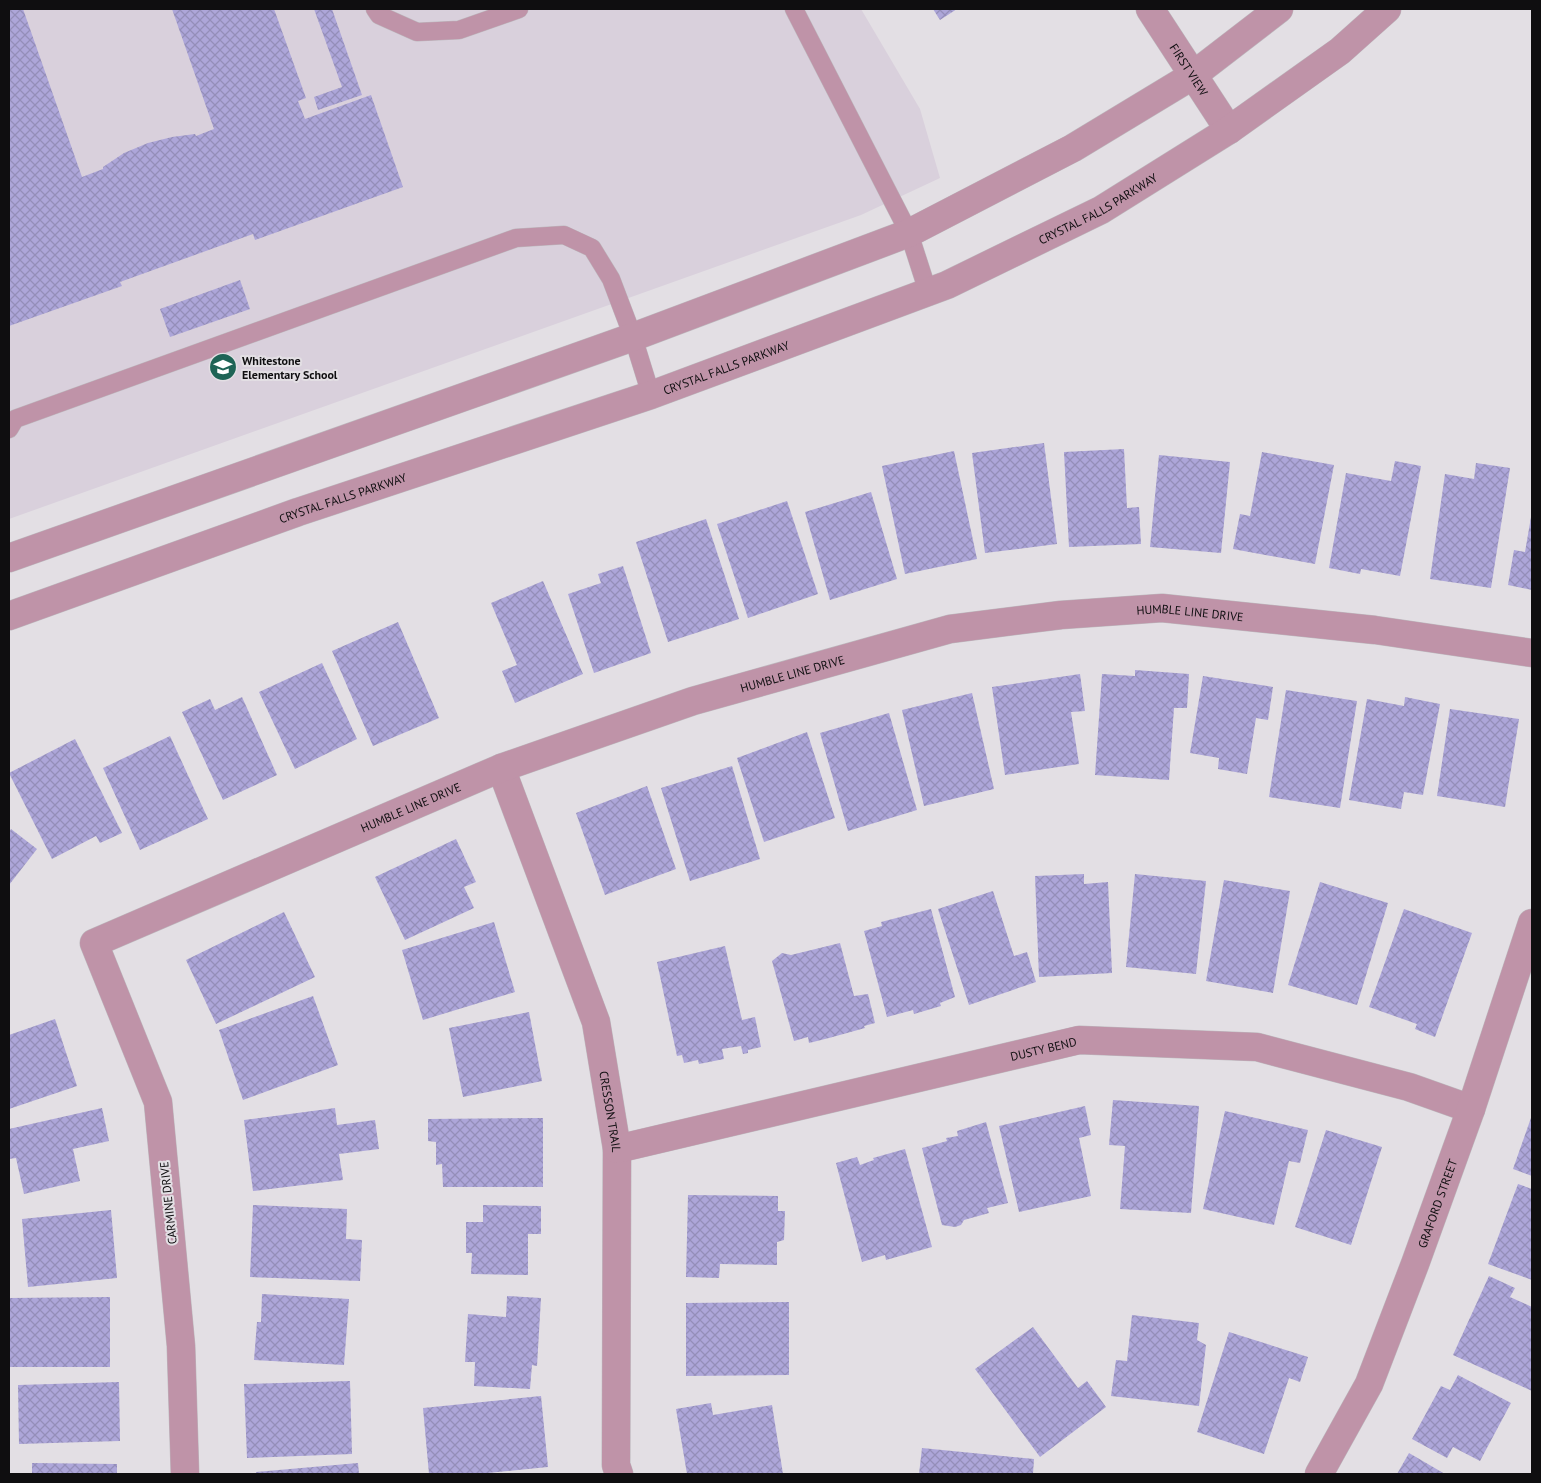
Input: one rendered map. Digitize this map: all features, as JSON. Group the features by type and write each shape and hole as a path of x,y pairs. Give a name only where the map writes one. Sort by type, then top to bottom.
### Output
{"street":[{"name":"FIRST VIEW","path":"1150,9 1229,130"},
{"path":"9,558 633,336 909,233 1073,148 1192,76 1279,9"},
{"name":"CRYSTAL FALLS PARKWAY","path":"9,616 298,512 652,395 928,292 1101,210 1229,130 1340,51 1387,9"},
{"name":"HUMBLE LINE DRIVE","path":"94,943 501,768 693,701 950,629 1061,615 1162,608 1375,630 1532,653"},
{"name":"CRESSON TRAIL","path":"501,768 596,1022 617,1149 616,1455 619,1474"},
{"name":"GRAFORD STREET","path":"1319,1474 1369,1384 1416,1264 1471,1109 1532,923"},
{"name":"CARMINE DRIVE","path":"94,943 158,1102 181,1346 185,1474"},
{"name":"DUSTY BEND","path":"617,1149 1079,1040 1257,1047 1409,1087 1471,1109"}],"lane":[{"path":"375,9 379,15 417,32 459,30 519,9"},
{"path":"794,9 909,233 928,292"},
{"path":"9,429 15,419 516,238 564,235 592,248 611,279 633,336 652,395"}],"shaded area":[{"name":"Whitestone Elementary School","path":"9,9 861,9 920,109 940,178 861,215 9,519"}],"building":[{"path":"9,9 23,9 82,177 103,169 103,167 124,153 148,143 172,137 195,134 196,136 214,129 172,9 274,9 306,98 298,101 305,119 371,95 403,187 255,240 253,234 120,282 122,286 9,326"},
{"path":"314,9 332,9 362,95 318,110 314,97 342,87"},
{"path":"933,9 957,9 940,20"},
{"path":"240,280 250,309 170,337 160,309"},
{"path":"1044,443 1057,544 985,553 972,453"},
{"path":"1124,449 1127,508 1139,507 1141,544 1069,547 1064,452"},
{"path":"954,451 977,559 905,574 882,466"},
{"path":"1262,452 1334,465 1315,564 1233,549 1240,514 1250,516"},
{"path":"1159,455 1230,462 1221,553 1150,547"},
{"path":"1395,461 1421,466 1400,576 1361,569 1360,574 1329,568 1346,473 1391,481"},
{"path":"1476,463 1510,468 1491,588 1430,579 1445,474 1474,479"},
{"path":"871,492 897,579 830,600 805,512"},
{"path":"787,501 818,594 748,618 717,524"},
{"path":"1531,517 1532,590 1508,585 1514,550 1525,552"},
{"path":"706,519 739,619 668,642 636,542"},
{"path":"623,566 651,653 594,673 568,594 601,583 598,574"},
{"path":"543,581 583,674 515,703 502,671 517,665 491,603"},
{"path":"398,622 439,718 373,746 332,651"},
{"path":"322,663 357,739 295,769 259,692"},
{"path":"1135,670 1189,674 1187,708 1174,708 1169,780 1095,775 1102,674 1135,676"},
{"path":"1080,674 1085,711 1071,712 1079,764 1005,775 992,687"},
{"path":"1203,676 1273,687 1268,720 1256,718 1247,774 1218,769 1219,758 1190,753"},
{"path":"1286,690 1357,701 1340,808 1269,797"},
{"path":"972,693 994,789 924,806 902,710"},
{"path":"242,697 277,775 223,800 182,712 210,699 215,710"},
{"path":"1405,697 1440,704 1423,795 1404,792 1401,809 1349,800 1367,699 1404,706"},
{"path":"1450,709 1519,719 1505,807 1437,796"},
{"path":"889,713 917,810 848,831 820,733"},
{"path":"807,732 835,818 764,842 737,758"},
{"path":"170,736 208,819 140,850 103,768"},
{"path":"75,739 122,833 100,843 96,836 52,859 9,773"},
{"path":"732,766 760,859 690,881 661,788"},
{"path":"647,786 676,869 605,895 576,813"},
{"path":"11,829 37,849 9,885 9,833"},
{"path":"456,839 476,882 464,887 474,908 405,940 375,877"},
{"path":"1084,874 1084,884 1108,882 1112,973 1039,977 1035,876"},
{"path":"1135,874 1206,881 1196,974 1126,967"},
{"path":"1224,880 1290,891 1273,993 1206,981"},
{"path":"1320,882 1388,903 1357,1005 1288,985"},
{"path":"993,891 1014,956 1027,952 1036,982 969,1005 938,909"},
{"path":"931,909 955,997 940,1003 941,1006 914,1014 913,1010 887,1017 864,931 882,926 881,922"},
{"path":"1404,909 1472,933 1435,1037 1415,1029 1417,1024 1369,1007"},
{"path":"284,912 315,977 216,1024 186,960"},
{"path":"494,922 515,992 423,1020 402,950"},
{"path":"840,943 854,996 868,994 875,1023 864,1026 865,1028 809,1043 808,1037 794,1041 772,961 782,953 791,955"},
{"path":"725,946 742,1020 755,1017 761,1047 748,1050 748,1053 743,1054 741,1046 722,1049 724,1059 699,1064 698,1060 684,1063 682,1055 677,1056 657,962"},
{"path":"313,996 338,1065 243,1100 219,1030"},
{"path":"529,1012 542,1081 463,1097 449,1028"},
{"path":"55,1019 77,1086 9,1109 9,1035"},
{"path":"1113,1100 1199,1106 1191,1213 1120,1209 1125,1146 1109,1145"},
{"path":"1085,1106 1091,1135 1079,1138 1091,1196 1019,1212 999,1126"},
{"path":"102,1108 109,1141 73,1149 80,1181 24,1194 16,1158 9,1159 9,1129"},
{"path":"335,1108 337,1125 375,1120 379,1149 339,1154 343,1180 253,1191 244,1120"},
{"path":"1225,1111 1308,1130 1300,1163 1289,1161 1274,1225 1203,1209"},
{"path":"1532,1115 1532,1176 1513,1169"},
{"path":"543,1118 543,1187 443,1187 442,1164 436,1165 436,1142 428,1141 428,1119"},
{"path":"986,1122 1008,1203 987,1208 989,1213 964,1220 961,1225 955,1227 942,1225 922,1148 947,1141 946,1138 958,1136 957,1131"},
{"path":"1326,1130 1382,1147 1351,1245 1295,1227"},
{"path":"905,1149 932,1247 886,1260 885,1255 862,1262 836,1163 857,1157 860,1165 874,1160 873,1158"},
{"path":"1518,1184 1532,1189 1532,1280 1488,1264"},
{"path":"688,1195 778,1196 778,1211 785,1211 784,1240 777,1242 777,1265 720,1264 719,1278 686,1277"},
{"path":"253,1205 347,1209 346,1239 362,1240 360,1281 250,1277"},
{"path":"483,1205 541,1206 541,1234 528,1234 528,1275 471,1274 472,1253 466,1253 466,1222 483,1222"},
{"path":"111,1210 117,1278 28,1287 22,1219"},
{"path":"1489,1276 1515,1288 1510,1297 1532,1307 1532,1391 1453,1355"},
{"path":"262,1294 349,1299 344,1365 254,1360 257,1322 261,1322"},
{"path":"507,1296 541,1298 537,1366 532,1365 530,1389 474,1386 475,1362 465,1362 468,1314 506,1317"},
{"path":"110,1297 110,1367 9,1367 9,1298"},
{"path":"789,1302 789,1375 686,1376 686,1303"},
{"path":"1132,1315 1199,1323 1197,1340 1206,1345 1199,1406 1111,1396 1116,1360 1127,1361"},
{"path":"1033,1327 1078,1388 1087,1381 1106,1407 1040,1457 975,1369"},
{"path":"1229,1332 1308,1357 1300,1382 1289,1378 1264,1454 1197,1432"},
{"path":"1458,1375 1511,1403 1480,1461 1453,1447 1447,1458 1412,1439 1441,1386 1450,1390"},
{"path":"350,1381 352,1454 247,1458 244,1384"},
{"path":"119,1382 120,1441 19,1444 18,1385"},
{"path":"541,1396 548,1467 478,1474 429,1474 423,1408"},
{"path":"711,1403 713,1415 772,1405 783,1474 687,1474 676,1409"},
{"path":"922,1448 1034,1459 1033,1474 919,1474"},
{"path":"1409,1453 1445,1474 1397,1474"},
{"path":"32,1463 117,1464 117,1474 32,1474"},
{"path":"358,1463 359,1474 256,1474 256,1472"}],"place":[{"name":"Whitestone Elementary School","path":"223,367"}]}
